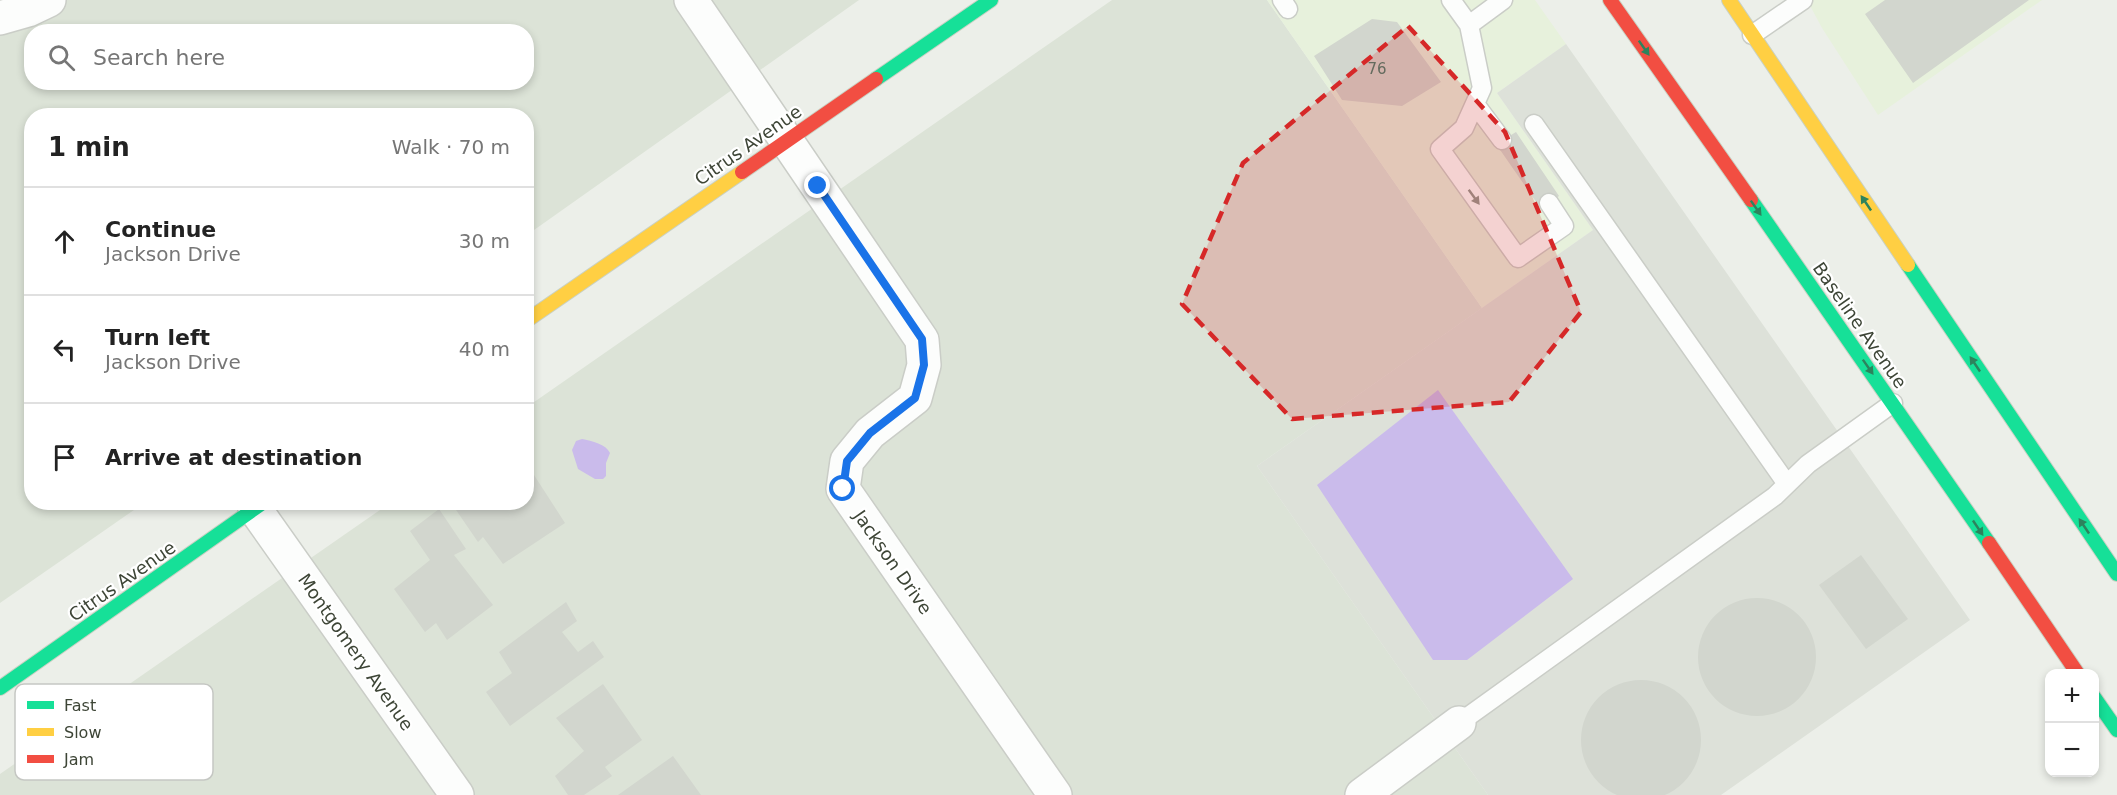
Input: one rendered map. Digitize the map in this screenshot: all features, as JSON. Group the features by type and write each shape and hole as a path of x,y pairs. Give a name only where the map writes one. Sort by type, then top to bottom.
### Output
{"main road":[{"name":"Citrus Avenue","path":"534,315 991,0"},
{"name":"Baseline Avenue","path":"1610,0 1893,403 2075,669"},
{"path":"1729,0 2117,574"},
{"name":"Citrus Avenue","path":"0,688 253,510"},
{"path":"2099,704 2117,730"}],"street":[{"path":"0,18 28,10 49,0"},
{"name":"Jackson Drive","path":"691,0 922,339 924,365 915,398 870,433 847,461 843,489 1055,795"},
{"name":"Montgomery Avenue","path":"262,510 457,795"},
{"path":"1362,795 1459,723"}],"lane":[{"path":"1451,0 1469,25 1482,88 1464,128 1440,149 1518,258 1564,226 1549,203"},
{"path":"1469,25 1504,0"},
{"path":"1752,35 1803,0"},
{"path":"1475,104 1502,140"},
{"path":"1534,124 1787,484"},
{"path":"1459,723 1775,496 1808,464 1893,403"}],"highlighted area":[{"path":"1408,26 1505,132 1581,312 1509,402 1292,419 1182,304 1243,163"}],"shaded area":[{"path":"0,0 859,0 534,230 534,108 24,108 24,510 134,510 0,603"},
{"path":"1112,0 1267,0 1482,308 1257,466 1488,795 0,795 0,774 15,764 15,780 213,780 213,684 130,684 380,510 534,510 534,402"},
{"path":"1267,0 1535,0 1566,44 1497,93 1593,230 1482,308"},
{"path":"1807,0 2042,0 1878,115 1822,28"},
{"path":"1566,44 1970,620 1721,795 1488,795 1257,466 1593,230 1497,93"},
{"path":"1438,390 1573,579 1467,660 1433,660 1317,485"},
{"path":"582,439 602,445 610,453 606,463 606,476 603,479 595,479 578,469 572,450 576,441"}],"building":[{"path":"1885,0 2029,0 1913,83 1865,14"},
{"path":"1372,19 1397,22 1441,82 1402,106 1342,100 1314,56"},
{"path":"1516,132 1559,196 1541,209 1496,144"},
{"path":"534,475 565,523 503,564 483,537 478,542 456,510 534,510"},
{"path":"440,510 466,549 454,555 493,605 447,640 436,623 425,632 394,589 430,560 410,531"},
{"path":"1861,555 1908,619 1866,649 1819,585"},
{"path":"1757,598 1780,602 1799,615 1812,634 1816,657 1812,680 1799,699 1780,712 1757,716 1734,712 1715,699 1702,680 1698,657 1702,634 1715,615 1734,602"},
{"path":"566,602 577,621 562,632 578,652 593,641 604,657 510,726 486,692 512,673 499,652"},
{"path":"1641,680 1664,685 1674,690 1691,707 1701,740 1699,752 1691,773 1674,790 1660,796 1622,796 1608,790 1591,773 1586,763 1581,740 1586,717 1599,698 1618,685"},
{"path":"603,684 642,740 605,767 612,776 584,795 568,795 555,776 584,751 556,718"},
{"path":"673,756 701,795 618,795"}],"traffic: fast":[{"path":"876,79 991,0"},
{"path":"1751,200 1989,543"},
{"path":"1908,265 2117,574"},
{"path":"0,688 253,510"},
{"path":"2099,704 2117,730"}],"traffic: slow":[{"path":"1729,0 1908,265"},
{"path":"534,315 742,172"}],"traffic: jam":[{"path":"1610,0 1751,200"},
{"path":"742,172 876,79"},
{"path":"1989,543 2075,669"}],"route":[{"path":"818,186 922,339 924,365 915,398 870,433 847,461 843,489"}]}
